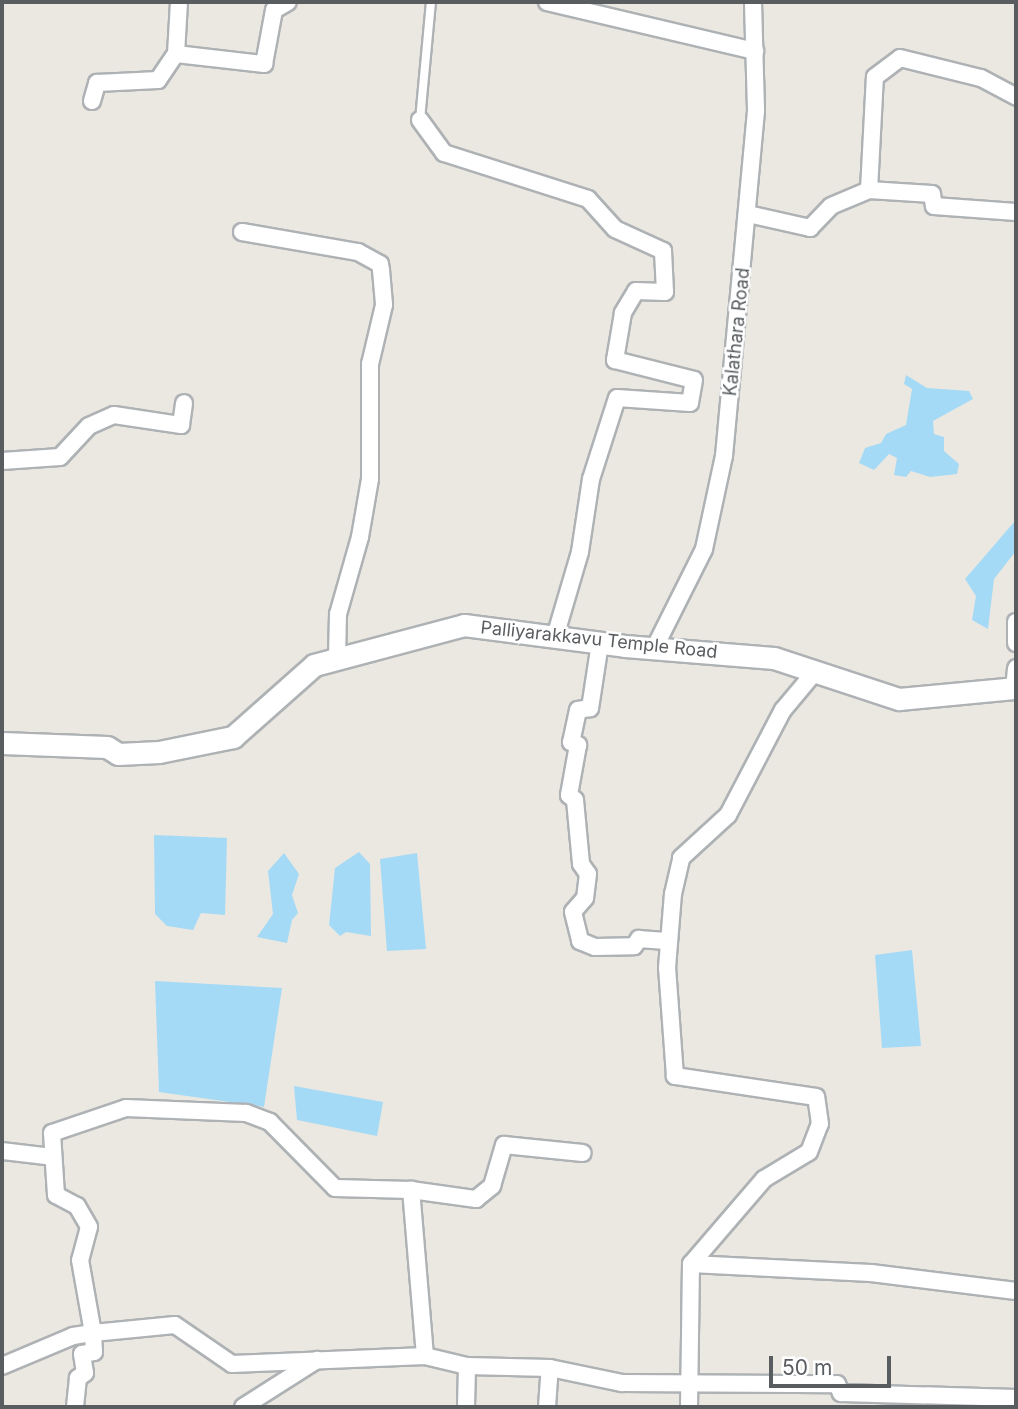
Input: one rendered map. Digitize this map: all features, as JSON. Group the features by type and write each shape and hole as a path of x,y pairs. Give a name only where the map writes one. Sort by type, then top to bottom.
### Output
{"street":[{"path":"92,101 97,83 158,80 176,53 179,2"},
{"path":"176,53 264,64 274,10 288,2"},
{"path":"547,2 755,51"},
{"name":"Kalathara Road","path":"654,649 704,549 724,456 756,110 753,2"},
{"path":"869,190 875,77 900,58 981,78 1016,97"},
{"path":"420,120 444,153 588,199 615,229 663,251 665,292 636,291 623,313 615,360 694,380 690,404 617,398 591,479 580,552 555,637"},
{"path":"748,214 810,228 831,206 869,190 932,194 934,206 1016,212"},
{"path":"242,232 358,252 380,264 382,271 384,304 370,364 370,479 360,537 338,614 337,659"},
{"path":"2,461 60,457 89,426 114,415 181,425 184,403"},
{"path":"1016,622 1016,643"},
{"name":"Palliyarakkavu Temple Road","path":"2,743 107,747 118,754 159,752 233,737 314,665 464,625 654,649 774,658 899,699 1015,681"},
{"path":"600,643 590,708 578,710 571,742 578,745 569,795 575,800 581,864 588,874 585,898 573,912 580,941 594,947 634,946 639,939 669,941"},
{"path":"690,1407 691,1264 764,1179 809,1152 820,1124 816,1097 675,1076 669,941 681,858 728,815 783,710 814,673"},
{"path":"75,1407 78,1377 85,1373 82,1354 94,1352 80,1260 89,1227 76,1206 56,1195 52,1133 126,1108 246,1113 270,1122 335,1188 411,1190 476,1199 492,1186 504,1145 583,1153"},
{"path":"2,1151 54,1157"},
{"path":"411,1190 425,1356"},
{"path":"691,1264 871,1273 1016,1291"},
{"path":"2,1366 73,1336 175,1325 232,1364 425,1356 467,1366 550,1368 622,1383 690,1380 837,1384 841,1393 876,1401 949,1402 1016,1398"},
{"path":"243,1407 317,1360"},
{"path":"466,1407 467,1366"},
{"path":"547,1407 550,1368"}],"lane":[{"path":"420,120 431,2"}],"water":[{"path":"906,375 927,388 969,391 973,399 933,421 934,434 944,437 944,451 959,464 957,474 930,477 911,471 906,477 894,475 897,458 889,454 874,470 859,463 865,448 881,443 886,434 906,425 912,389 904,384"},
{"path":"1015,521 1016,551 994,579 988,629 972,620 976,596 965,579"},
{"path":"154,835 227,838 225,915 201,913 193,930 167,926 155,914"},
{"path":"359,852 370,864 371,936 346,932 340,936 329,925 335,868"},
{"path":"284,853 299,874 292,895 298,913 292,920 287,943 257,937 273,914 268,871"},
{"path":"417,853 426,949 387,951 380,859"},
{"path":"912,950 921,1046 882,1048 875,955"},
{"path":"155,981 282,988 264,1107 159,1092"},
{"path":"294,1086 383,1102 377,1136 297,1120"}]}
